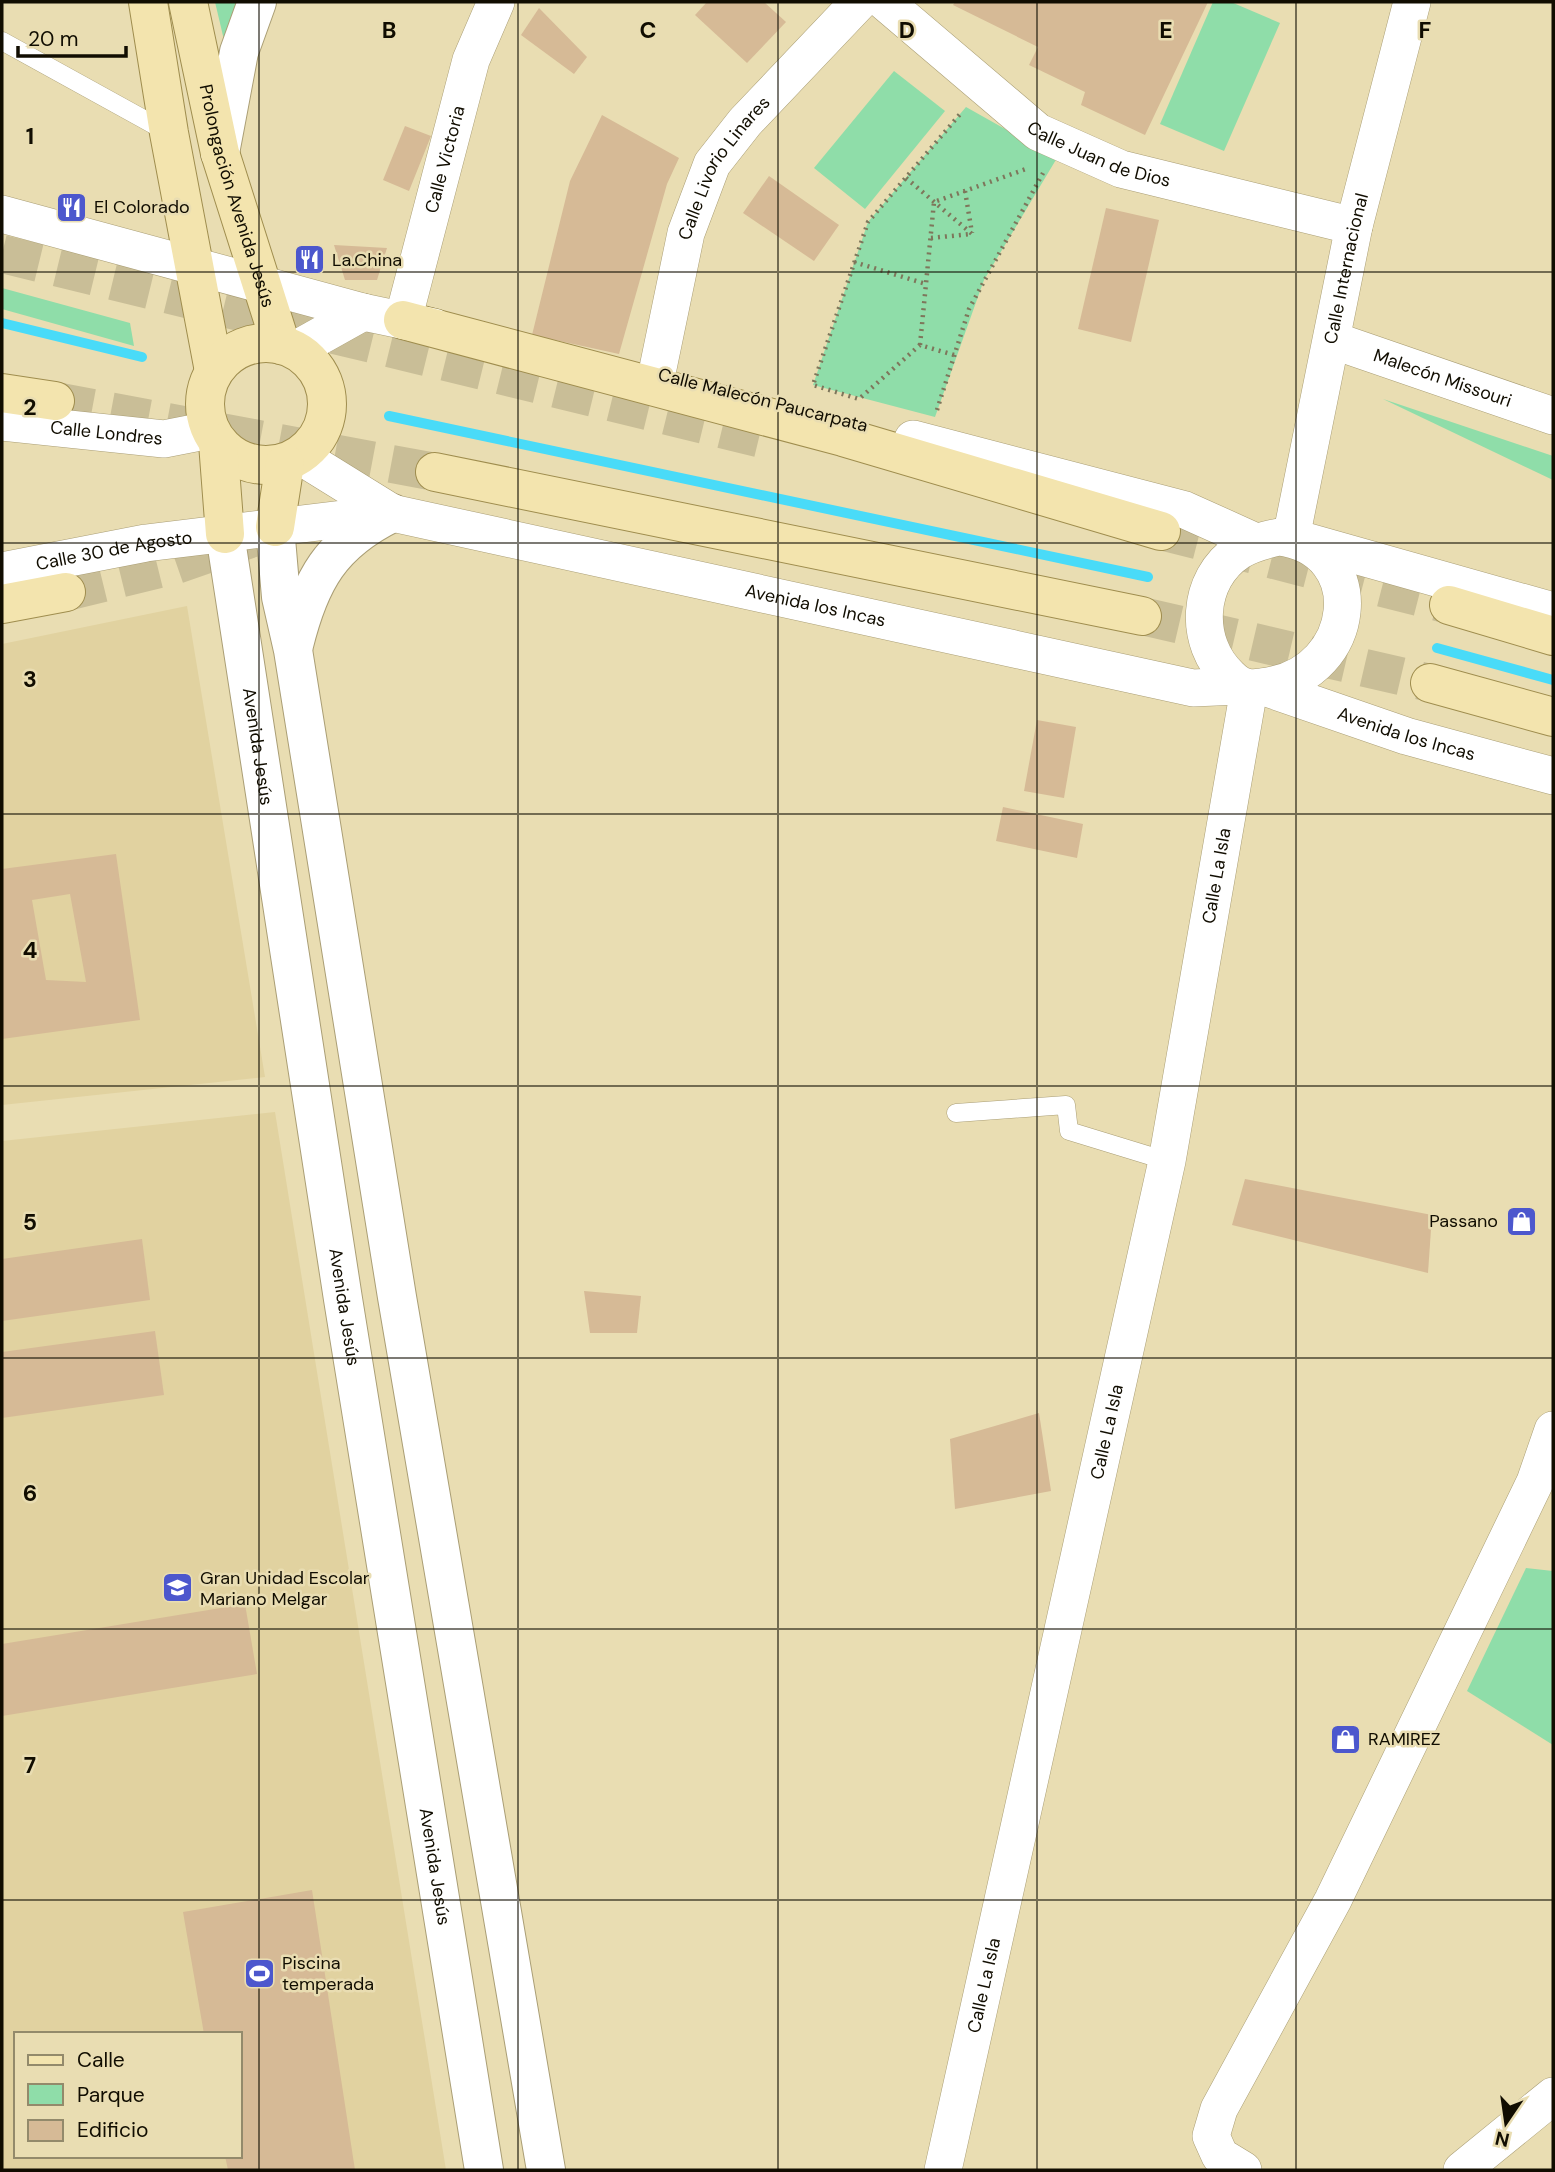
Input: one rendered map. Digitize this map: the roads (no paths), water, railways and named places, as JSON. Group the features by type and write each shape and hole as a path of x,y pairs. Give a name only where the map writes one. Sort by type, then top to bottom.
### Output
{"main road":[{"path":"148,2 169,133 214,371"},
{"name":"Prolongación Avenida Jesús","path":"188,2 220,153 262,285 288,347 317,370 328,400 321,431 313,445 293,460"},
{"path":"220,153 239,52 257,2"},
{"path":"403,320 843,437 1161,531 774,442"},
{"path":"288,347 261,343 242,348 226,357 214,371 204,400 214,437 234,457 253,465 293,460 275,527 281,597 293,650 397,1297 546,2170"},
{"path":"2,393 55,401"},
{"name":"Avenida Jesús","path":"214,437 225,534 285,909 343,1299 484,2170"},
{"path":"433,480 520,488 1142,616"},
{"path":"293,650 302,615 322,573 359,529 392,513"},
{"path":"2,604 66,592"},
{"path":"1449,605 1553,636"},
{"path":"1430,683 1553,717"},
{"path":"285,909 333,901"},
{"path":"343,1299 397,1297"}],"street":[{"name":"Calle Victoria","path":"403,320 471,60 496,2"},
{"name":"Calle Livorio Linares","path":"657,373 686,233 712,164 745,122 859,2"},
{"name":"Calle Juan de Dios","path":"885,2 1038,132 1121,169 1354,226"},
{"name":"Calle Internacional","path":"1284,540 1332,340 1354,226 1412,2"},
{"name":"Calle Malecón Paucarpata","path":"2,214 363,312 657,373 1185,510 1284,540"},
{"path":"288,347 363,312"},
{"name":"Malecón Missouri","path":"1332,340 1553,416"},
{"name":"Calle Londres","path":"2,422 164,439 214,437"},
{"name":"Avenida los Incas","path":"293,460 392,513 1193,688 1250,687 1406,736 1553,776"},
{"name":"Avenida los Incas","path":"225,534 392,513"},
{"name":"Calle 30 de Agosto","path":"2,571 146,543 225,534"},
{"path":"1284,540 1321,553 1338,583 1342,617 1336,639 1324,658 1307,674 1286,684 1250,687 1223,671 1211,652 1205,631 1204,609 1209,587 1221,568 1237,552 1284,540 1553,611"},
{"name":"Calle La Isla","path":"943,2170 1167,1161 1250,687"},
{"path":"1243,2170 1220,2156 1211,2136 1219,2109 1333,1900 1535,1482 1553,1430"},
{"path":"1462,2170 1553,2096"}],"lane":[{"path":"2,41 169,133"},
{"path":"956,1113 1066,1105 1069,1131 1167,1161"}],"waterway":[{"path":"2,323 142,357"},
{"path":"389,416 1148,577"},
{"path":"1437,648 1553,680"}],"tunnel":[{"path":"2,254 774,442"},
{"path":"55,401 435,472"},
{"path":"1161,531 1449,605"},
{"path":"66,592 176,565 256,537"},
{"path":"1142,616 1430,683"}],"place":[{"name":"El Colorado","path":"71,207"},
{"name":"La.China","path":"309,260"},
{"name":"Passano","path":"1521,1221"},
{"name":"Gran Unidad Escolar Mariano Melgar","path":"177,1588"},
{"name":"RAMIREZ","path":"1345,1739"},
{"name":"Piscina temperada","path":"259,1973"}]}
